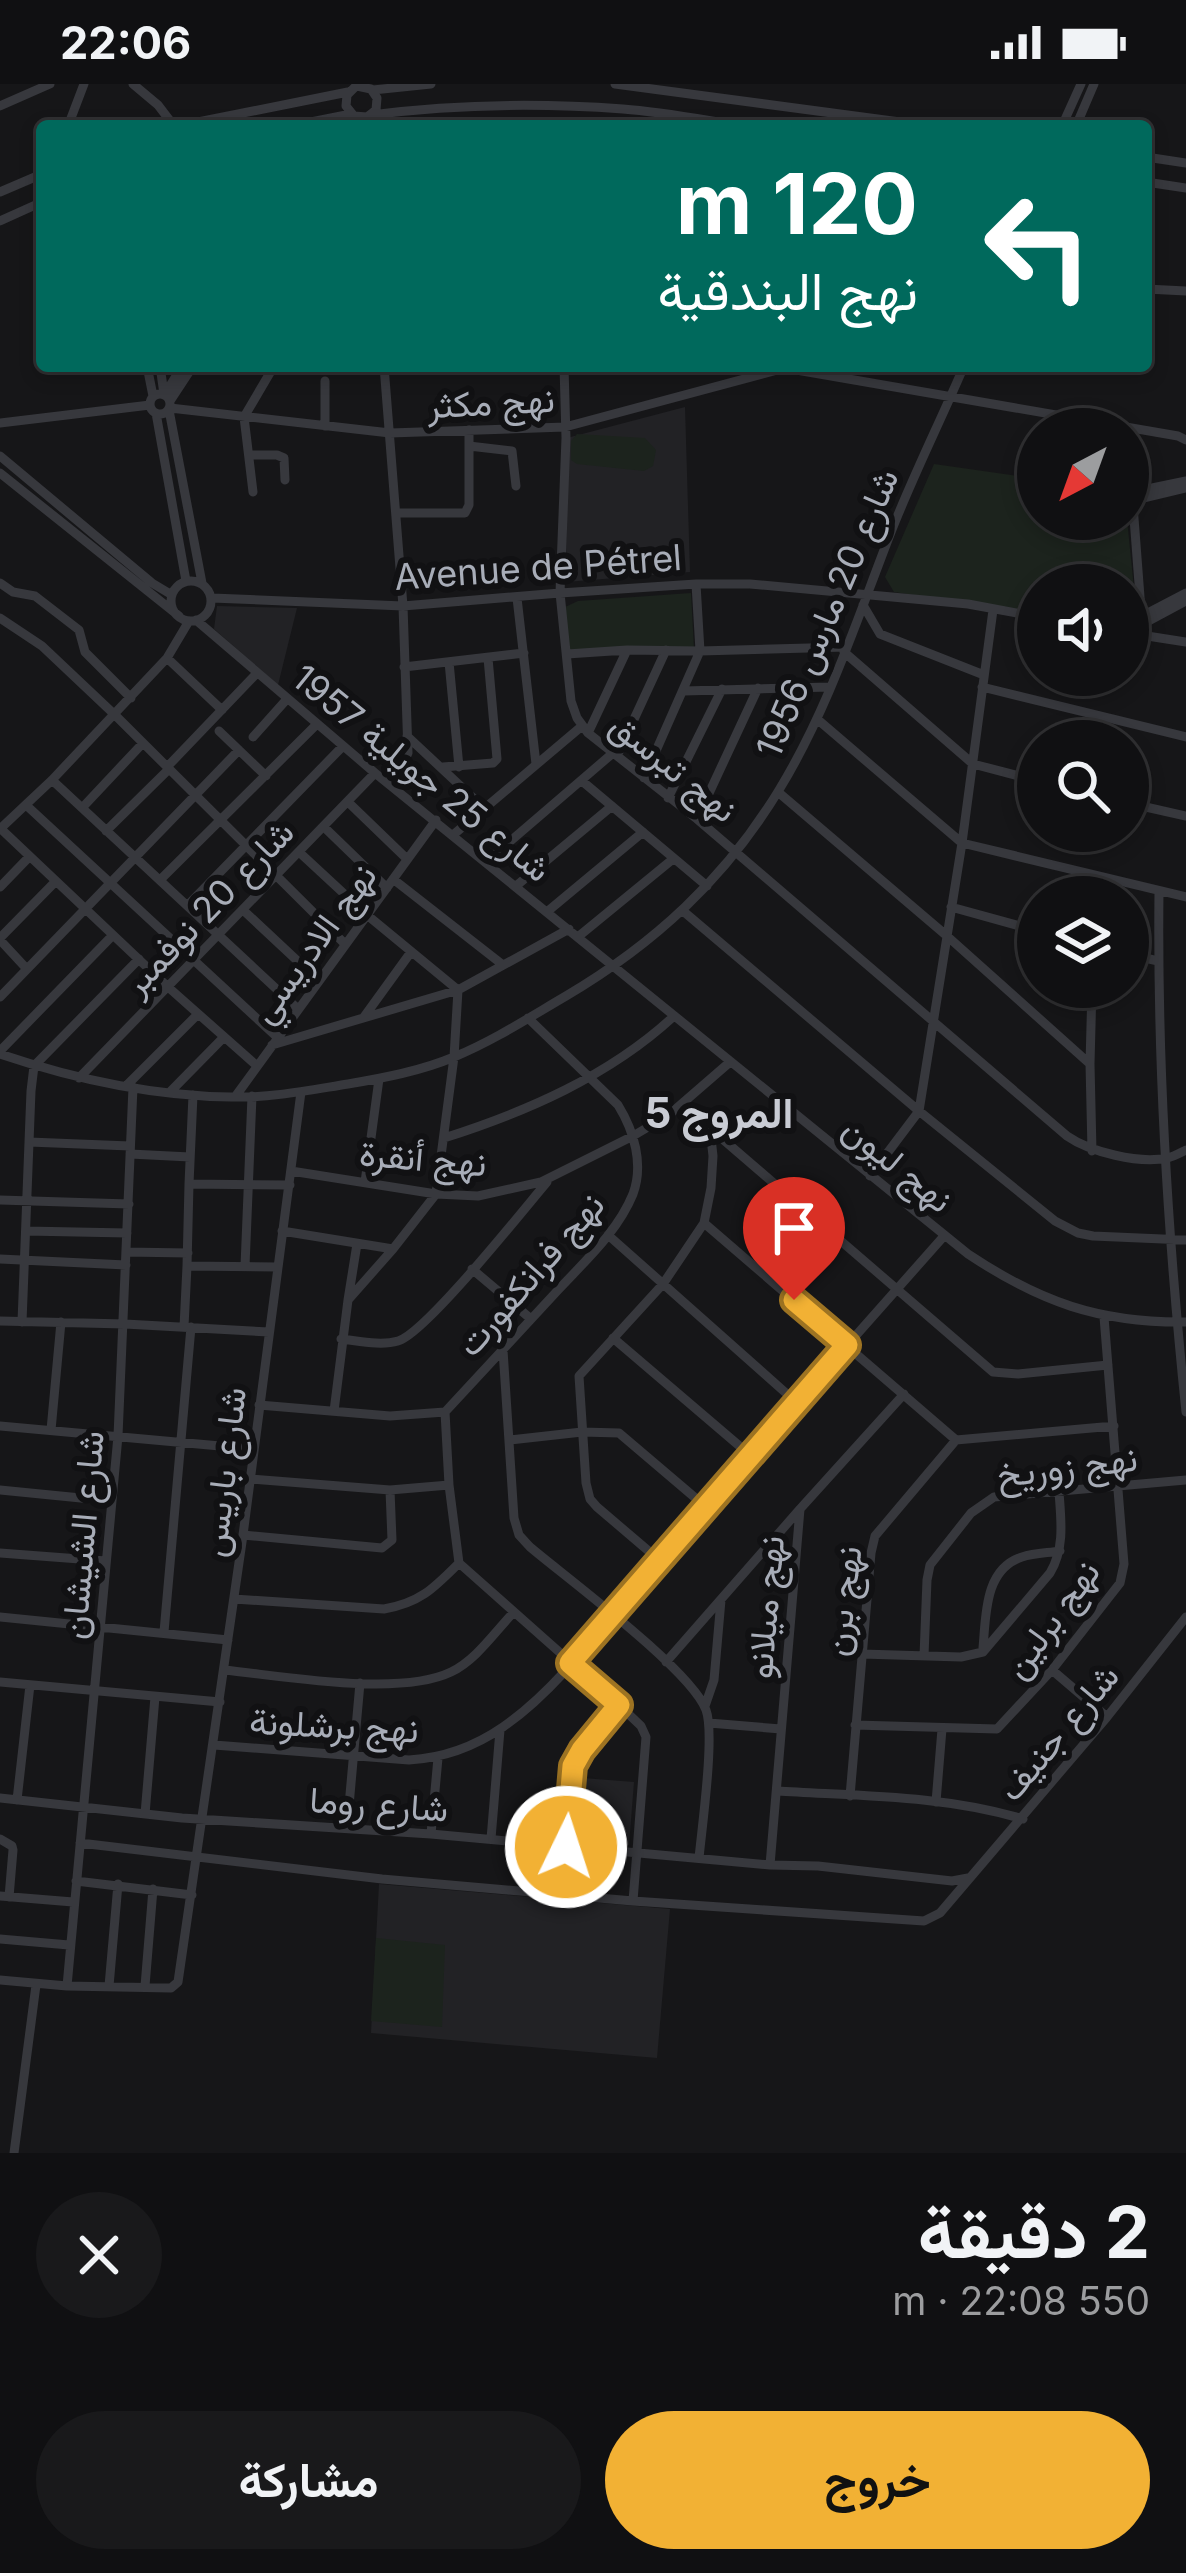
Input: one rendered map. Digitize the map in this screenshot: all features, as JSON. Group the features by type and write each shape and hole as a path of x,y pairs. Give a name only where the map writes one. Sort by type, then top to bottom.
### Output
{"street":[{"path":"0,106 50,84"},
{"path":"70,120 84,84"},
{"path":"133,84 171,120"},
{"path":"203,120 354,87 430,84"},
{"path":"615,84 885,120"},
{"path":"1065,120 1081,84"},
{"path":"1079,120 1094,84"},
{"path":"354,87 345,100 359,119"},
{"path":"359,119 378,104 372,88"},
{"path":"359,119 412,110 535,105 700,120"},
{"path":"1152,158 1186,163"},
{"path":"0,192 36,177"},
{"path":"1152,183 1186,188"},
{"path":"0,220 36,205"},
{"path":"1152,289 1186,291"},
{"path":"149,372 162,403 202,583 212,598 208,612 188,619 167,658 116,715 0,828 257,1066"},
{"path":"160,372 186,581"},
{"path":"162,403 179,372"},
{"path":"162,403 189,372"},
{"path":"253,492 244,417 270,372"},
{"path":"385,372 403,606 407,736 405,763 390,784"},
{"name":"نهج تبرسق","path":"564,372 560,592 571,701 585,729 1067,1136 1092,1150"},
{"name":"نهج مكثر","path":"0,423 162,403 390,433 566,427 767,372"},
{"name":"نهج مكثر","path":"812,372 1017,410"},
{"name":"شارع 20 مارس 1956","path":"0,1053 80,1078 170,1093 235,1097 301,1092 379,1078 454,1057 614,968 707,886 778,792 817,719 961,372"},
{"path":"325,426 326,381"},
{"path":"396,513 465,513 470,505 469,430"},
{"name":"نهج مكثر","path":"1149,432 1186,440"},
{"path":"469,446 512,451 516,486"},
{"path":"249,455 284,458 285,480"},
{"path":"0,456 172,595"},
{"name":"شارع 25 جويلية 1957","path":"0,473 257,674 614,968"},
{"path":"1149,490 1186,485"},
{"path":"1138,564 1133,505 1138,499 1186,485"},
{"path":"188,619 173,610 172,595 186,581 202,583"},
{"path":"0,583 13,592 35,596 79,630 85,652 130,698"},
{"path":"644,778 700,652 696,584"},
{"name":"Avenue de Pétrel","path":"212,598 403,606 560,592 750,584 1017,614"},
{"path":"1149,616 1186,597"},
{"path":"517,598 536,764"},
{"path":"866,600 880,634 983,681 1186,737"},
{"path":"870,1176 919,1111 993,610"},
{"path":"0,618 41,646 116,715 345,944"},
{"path":"1149,636 1186,642"},
{"path":"567,654 845,649 973,764 1017,776"},
{"path":"453,835 585,729 627,650"},
{"path":"486,862 615,754 666,650"},
{"path":"404,667 524,653"},
{"path":"167,658 222,710"},
{"path":"443,767 493,763 498,754 488,658"},
{"path":"449,662 459,767"},
{"path":"106,831 257,674"},
{"path":"684,691 830,687"},
{"path":"697,819 758,688"},
{"path":"668,798 722,689"},
{"path":"253,737 287,699"},
{"path":"817,719 962,843 1186,897"},
{"path":"160,880 317,724"},
{"path":"219,730 266,776"},
{"path":"407,736 484,808"},
{"path":"82,808 143,743"},
{"path":"188,905 343,746"},
{"path":"0,997 239,751"},
{"name":"شارع 20 نوفمبر","path":"80,1078 375,773"},
{"path":"52,780 298,1010"},
{"path":"582,781 707,886"},
{"path":"778,792 1090,1064"},
{"path":"348,802 407,859"},
{"path":"26,805 194,959 275,1042 458,990 574,933 673,859"},
{"path":"516,886 611,806"},
{"path":"1149,807 1186,816"},
{"name":"نهج الادريسي","path":"235,1097 436,820"},
{"path":"324,827 390,883 503,965"},
{"path":"548,911 643,832"},
{"path":"299,852 458,990"},
{"path":"0,887 29,857"},
{"path":"26,968 0,939 56,882"},
{"path":"1159,891 1164,1159 1182,1322 1186,1412"},
{"path":"951,908 1017,925"},
{"path":"243,910 319,981"},
{"path":"683,910 919,1111 1066,1228 1093,1236 1186,1240"},
{"path":"0,1053 112,935"},
{"path":"364,1018 411,952"},
{"path":"22,1322 34,1066 139,959"},
{"path":"1149,959 1159,961"},
{"name":"نهج ليون","path":"614,968 944,1236 1011,1281 1104,1318 1182,1322"},
{"path":"348,1300 436,1194 458,990"},
{"path":"1091,1008 1092,1150 1164,1159 1186,1150"},
{"path":"130,1087 198,1014"},
{"path":"444,1138 522,1111 590,1076 673,1017"},
{"path":"528,1018 618,1105 633,1136"},
{"path":"170,1093 224,1037"},
{"name":"نهج أنقرة","path":"292,1172 436,1194 478,1196 525,1187 633,1136 683,1105 730,1062"},
{"path":"364,1182 379,1078"},
{"name":"شارع الشيشان","path":"67,1986 118,1436 130,1087"},
{"name":"شارع باريس","path":"146,1987 175,1987 180,1976 301,1092"},
{"path":"164,1632 182,1443 193,1095"},
{"path":"245,1266 252,1096"},
{"path":"683,1105 982,1365 998,1374 1108,1365"},
{"path":"658,1559 590,1499 580,1376 663,1283 704,1222 712,1156 710,1129"},
{"name":"نهج فرانكفورت","path":"445,1412 608,1235 634,1191 638,1170 633,1136"},
{"path":"29,1142 190,1157"},
{"path":"712,1156 729,1146"},
{"path":"341,1339 388,1343 410,1336 550,1178"},
{"path":"189,1184 290,1185"},
{"path":"0,1200 129,1204"},
{"path":"77,1232 80,1202"},
{"path":"704,1222 956,1440 1114,1426"},
{"path":"26,1231 127,1234"},
{"path":"283,1231 392,1250"},
{"path":"608,1235 796,1402"},
{"name":"نهج برشلونة","path":"214,1745 438,1758 500,1730 570,1663 944,1236"},
{"path":"334,1412 357,1244"},
{"path":"127,1252 278,1267"},
{"path":"0,1259 125,1265"},
{"path":"472,1269 531,1319"},
{"name":"نهج برلين","path":"855,1725 997,1729 1052,1670 1120,1583 1124,1564 1104,1318"},
{"path":"0,1321 269,1332"},
{"path":"51,1430 61,1322"},
{"path":"613,1339 750,1455"},
{"path":"503,1350 519,1534 667,1662 705,1706 709,1723 699,1858"},
{"name":"نهج ميلانو","path":"770,1865 800,1510 904,1394"},
{"path":"259,1406 389,1416 445,1412 459,1563 619,1705 646,1737 633,1901"},
{"path":"0,1426 253,1449"},
{"path":"510,1440 619,1433 706,1508"},
{"name":"نهج برن","path":"850,1796 875,1536 956,1440"},
{"path":"250,1479 390,1490 449,1485"},
{"name":"نهج زوريخ","path":"924,1656 926,1580 936,1556 986,1501 1186,1480"},
{"path":"0,1490 111,1501"},
{"path":"243,1535 382,1548 392,1540 390,1490"},
{"path":"862,1654 961,1657 983,1652 1050,1574 1060,1551 1059,1492"},
{"path":"667,1662 800,1510"},
{"path":"767,1548 795,1562"},
{"path":"983,1652 988,1598 995,1580 1017,1559 1060,1551"},
{"path":"0,1553 106,1562"},
{"path":"234,1600 384,1609 404,1606 421,1598 459,1563"},
{"path":"705,1706 714,1680 721,1600"},
{"path":"224,1670 409,1683 465,1664 513,1613"},
{"path":"0,1617 228,1640"},
{"name":"شارع جنيف","path":"80,1843 337,1875 924,1921 940,1913 1023,1819 1186,1617"},
{"path":"1052,1670 1107,1717"},
{"path":"0,1682 220,1702"},
{"path":"346,1828 360,1683"},
{"path":"17,1800 30,1685"},
{"path":"145,1814 155,1697"},
{"path":"566,1847 573,1766 619,1705"},
{"path":"709,1723 782,1729"},
{"path":"936,1802 941,1729"},
{"path":"491,1839 500,1730"},
{"path":"431,1834 438,1758"},
{"path":"777,1791 936,1802 1023,1819"},
{"name":"شارع روما","path":"0,1798 202,1820 431,1834 952,1881 968,1878"},
{"path":"0,1840 13,1850 4,1897 73,1902"},
{"path":"76,1881 192,1894"},
{"path":"109,1986 118,1884"},
{"path":"0,1980 146,1987 153,1889"},
{"path":"0,1939 69,1945"},
{"path":"14,2153 36,1984"}],"shaded area":[{"path":"685,407 690,572 566,582 567,438"},
{"path":"577,434 645,438 656,450 653,466 644,471 577,464 571,460 571,441"},
{"path":"934,464 1017,476 1017,540 1129,540 1132,564 1017,564 1017,610 894,592 885,577"},
{"path":"691,593 694,649 568,651 563,608 578,601"},
{"path":"217,606 297,608 278,685 214,629"},
{"path":"570,1777 634,1782 629,1845 619,1844 619,1838 565,1837"},
{"path":"379,1884 670,1909 657,2058 371,2033"},
{"path":"376,1938 445,1945 442,2027 371,2021"}],"district":[{"name":"المروج 5","path":"719,1113"}],"route":[{"path":"566,1847 573,1766 619,1705 570,1663 847,1345 794,1300"}]}
